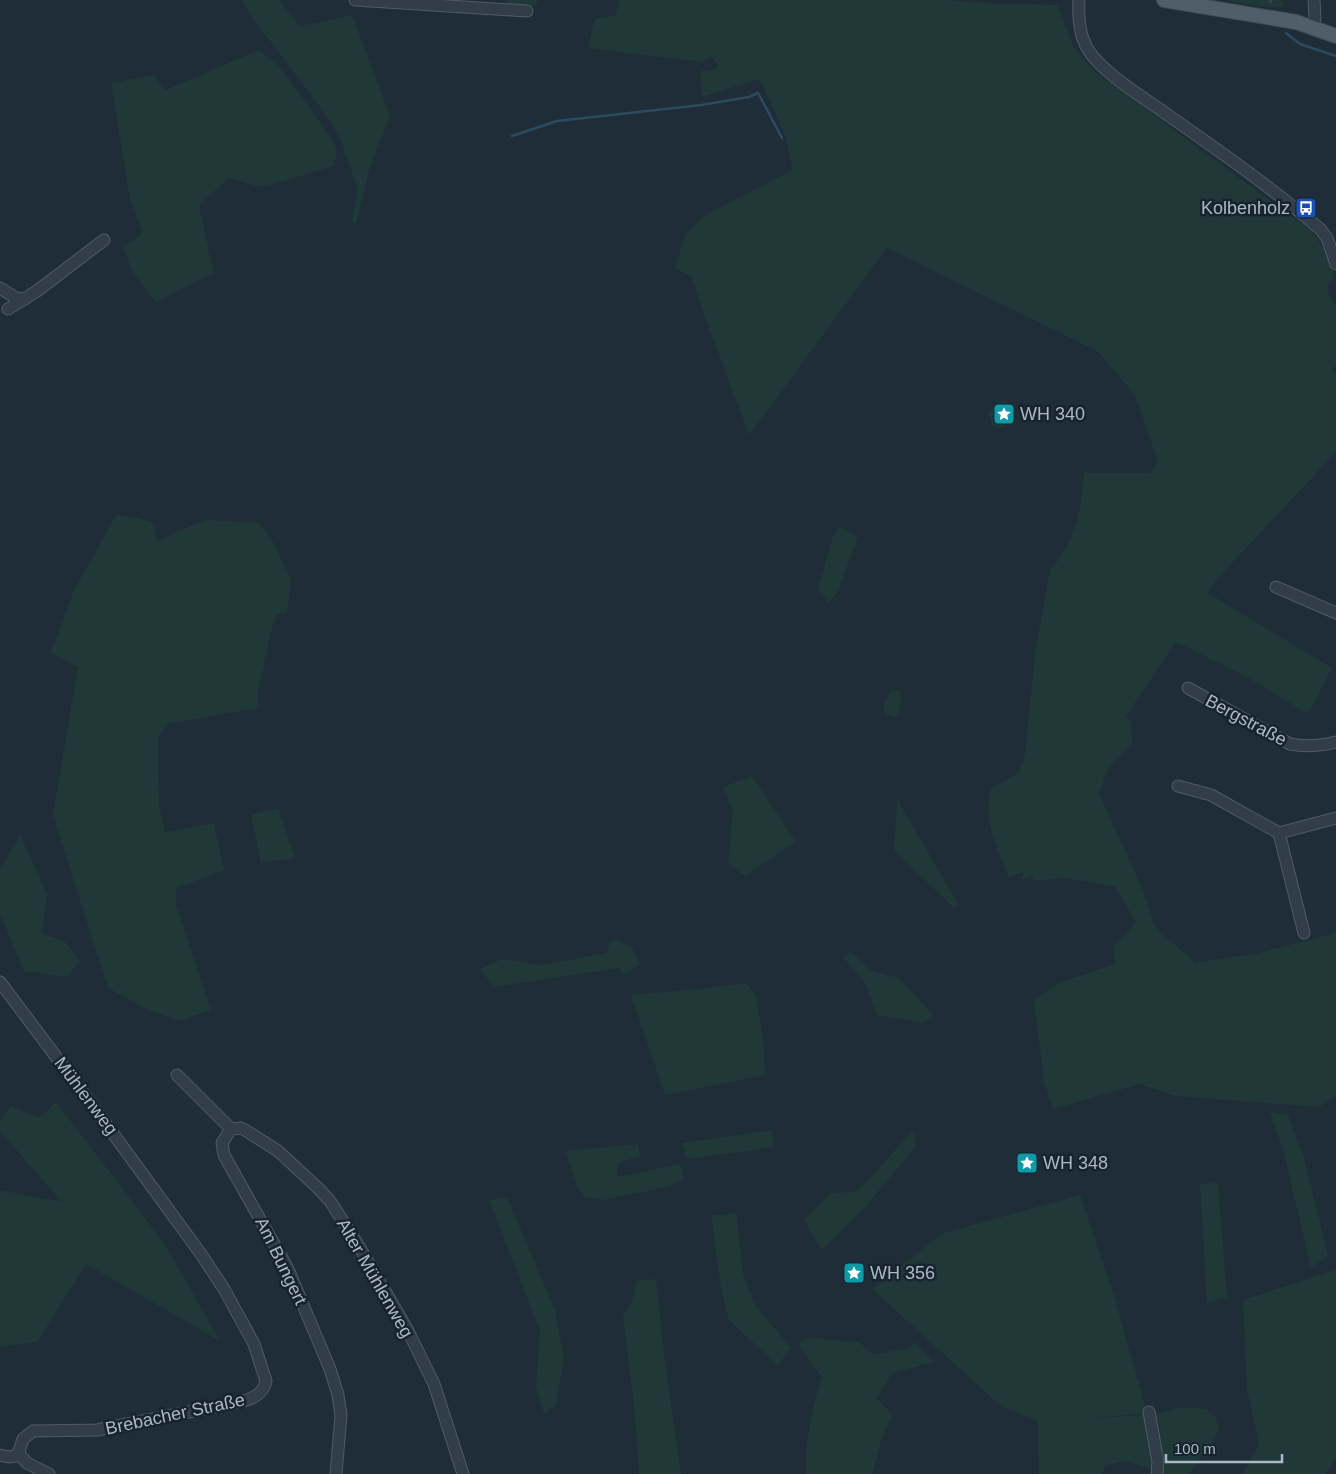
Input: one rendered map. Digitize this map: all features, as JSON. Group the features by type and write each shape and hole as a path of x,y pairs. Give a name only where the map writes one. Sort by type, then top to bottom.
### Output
{"main road":[{"path":"1164,0 1296,22 1336,36"}],"street":[{"path":"355,0 527,11"},
{"path":"1079,0 1081,34 1089,52 1097,61 1272,190 1321,230 1334,248 1336,264"},
{"path":"1313,27 1315,18 1314,0"},
{"path":"8,309 25,299 104,240"},
{"path":"0,288 16,298 25,299"},
{"path":"1276,587 1336,612"},
{"name":"Bergstraße","path":"1188,688 1290,744 1303,746 1336,742"},
{"path":"1178,786 1211,795 1279,833 1336,818"},
{"path":"1279,833 1304,933"},
{"name":"Mühlenweg","path":"0,982 171,1210"},
{"path":"177,1075 231,1129"},
{"name":"Alter Mühlenweg","path":"231,1129 241,1128 246,1130 278,1151 330,1201 407,1329 434,1384 463,1474"},
{"name":"Am Bungert","path":"231,1129 222,1143 224,1155 288,1269 335,1386 341,1415 336,1474"},
{"name":"Brebacher Straße","path":"20,1455 19,1451 23,1439 33,1431 88,1431 107,1428 249,1399 260,1393 263,1389 265,1376 254,1344 224,1289 171,1210"},
{"path":"1149,1412 1158,1462 1157,1474"},
{"path":"0,1455 9,1457 20,1455 36,1471 48,1474"}],"green space":[{"path":"242,0 279,0 300,26 352,15 390,116 370,167 356,223 352,222 358,189 339,136 321,108 249,13"},
{"path":"507,0 538,0 535,6 506,5"},
{"path":"620,0 948,0 1058,5 1073,46 1090,68 1310,230 1318,240 1334,275 1328,286 1329,294 1336,305 1336,365 1332,371 1336,376 1336,452 1216,580 1208,593 1332,668 1308,714 1247,677 1176,642 1126,716 1131,723 1132,745 1109,766 1099,794 1141,885 1155,927 1195,963 1258,953 1336,933 1336,1096 1319,1107 1176,1096 1140,1084 1053,1109 1044,1082 1034,1000 1059,983 1115,964 1113,947 1136,923 1115,886 1064,878 1034,881 1032,875 1022,880 1023,872 1009,877 992,834 988,812 989,800 991,788 1019,773 1025,755 1035,653 1050,570 1066,548 1076,524 1084,473 1150,473 1158,462 1135,395 1097,351 887,248 749,435 703,312 692,277 675,268 685,235 706,214 793,170 785,135 760,79 702,97 700,71 715,70 718,65 711,56 702,62 588,48 595,19 616,15"},
{"path":"1223,0 1281,0 1285,6 1271,8"},
{"path":"259,50 280,67 334,142 337,153 333,166 274,184 257,186 228,178 199,206 214,274 156,302 133,273 123,247 143,233 130,199 111,83 153,75 166,90"},
{"path":"1005,401 1013,406 1015,415 1010,424 1000,428 992,425 989,412 997,403"},
{"path":"117,514 153,522 157,542 206,520 259,523 271,538 291,580 287,613 277,614 272,628 257,696 259,708 167,724 158,738 159,803 165,832 214,823 224,870 176,888 176,904 211,1010 179,1021 144,1008 108,988 53,815 78,667 51,653 74,590"},
{"path":"839,527 858,536 837,593 829,603 818,589 833,536"},
{"path":"900,690 901,700 897,718 886,715 883,707 891,691"},
{"path":"752,776 796,842 745,876 728,864 733,812 723,787"},
{"path":"897,799 958,904 954,908 894,850"},
{"path":"278,808 295,858 261,863 251,815"},
{"path":"20,835 47,894 42,934 64,941 80,960 67,977 24,971 0,913 0,870"},
{"path":"616,940 631,946 640,964 623,976 619,968 494,987 480,969 502,959 542,965 607,953 610,943"},
{"path":"851,952 871,971 899,978 933,1015 922,1023 877,1015 866,984 843,957"},
{"path":"746,983 756,996 764,1047 765,1075 665,1095 631,995"},
{"path":"56,1102 164,1243 220,1341 86,1264 37,1342 0,1347 0,1190 62,1202 0,1131 0,1120 11,1106 39,1118"},
{"path":"1270,1112 1288,1115 1304,1158 1328,1256 1311,1268 1284,1153"},
{"path":"772,1130 774,1147 687,1159 682,1143"},
{"path":"913,1130 916,1146 860,1213 821,1250 804,1220 831,1193 854,1192 869,1180"},
{"path":"638,1144 640,1156 618,1163 617,1177 680,1164 684,1179 668,1187 603,1200 583,1196 565,1151"},
{"path":"1218,1183 1227,1297 1207,1303 1200,1184"},
{"path":"1080,1195 1113,1292 1147,1413 1080,1419 1147,1415 1154,1469 1122,1461 1105,1466 1102,1474 1039,1474 1038,1421 1002,1407 872,1289 941,1234"},
{"path":"507,1197 555,1310 564,1357 556,1405 544,1414 536,1385 540,1331 489,1200"},
{"path":"736,1212 743,1274 756,1307 791,1347 778,1366 729,1320 721,1289 711,1215"},
{"path":"1336,1270 1336,1458 1326,1474 1243,1474 1259,1444 1247,1389 1243,1300"},
{"path":"656,1279 664,1354 681,1474 639,1474 636,1424 623,1316 633,1301 636,1281"},
{"path":"806,1338 860,1342 868,1351 875,1354 907,1349 915,1342 934,1362 892,1373 877,1398 892,1415 881,1441 872,1474 806,1474 810,1425 822,1377 798,1344"},
{"path":"1183,1407 1206,1409 1216,1418 1219,1428 1215,1438 1189,1474 1164,1474 1161,1469 1153,1415"}],"waterway":[{"path":"1286,33 1300,44 1336,56"},
{"path":"512,136 557,121 701,105 749,97 758,93 782,138"}],"place":[{"name":"Kolbenholz","path":"1306,208"},
{"name":"WH 340","path":"1004,414"},
{"name":"WH 348","path":"1027,1163"},
{"name":"WH 356","path":"854,1273"}]}
